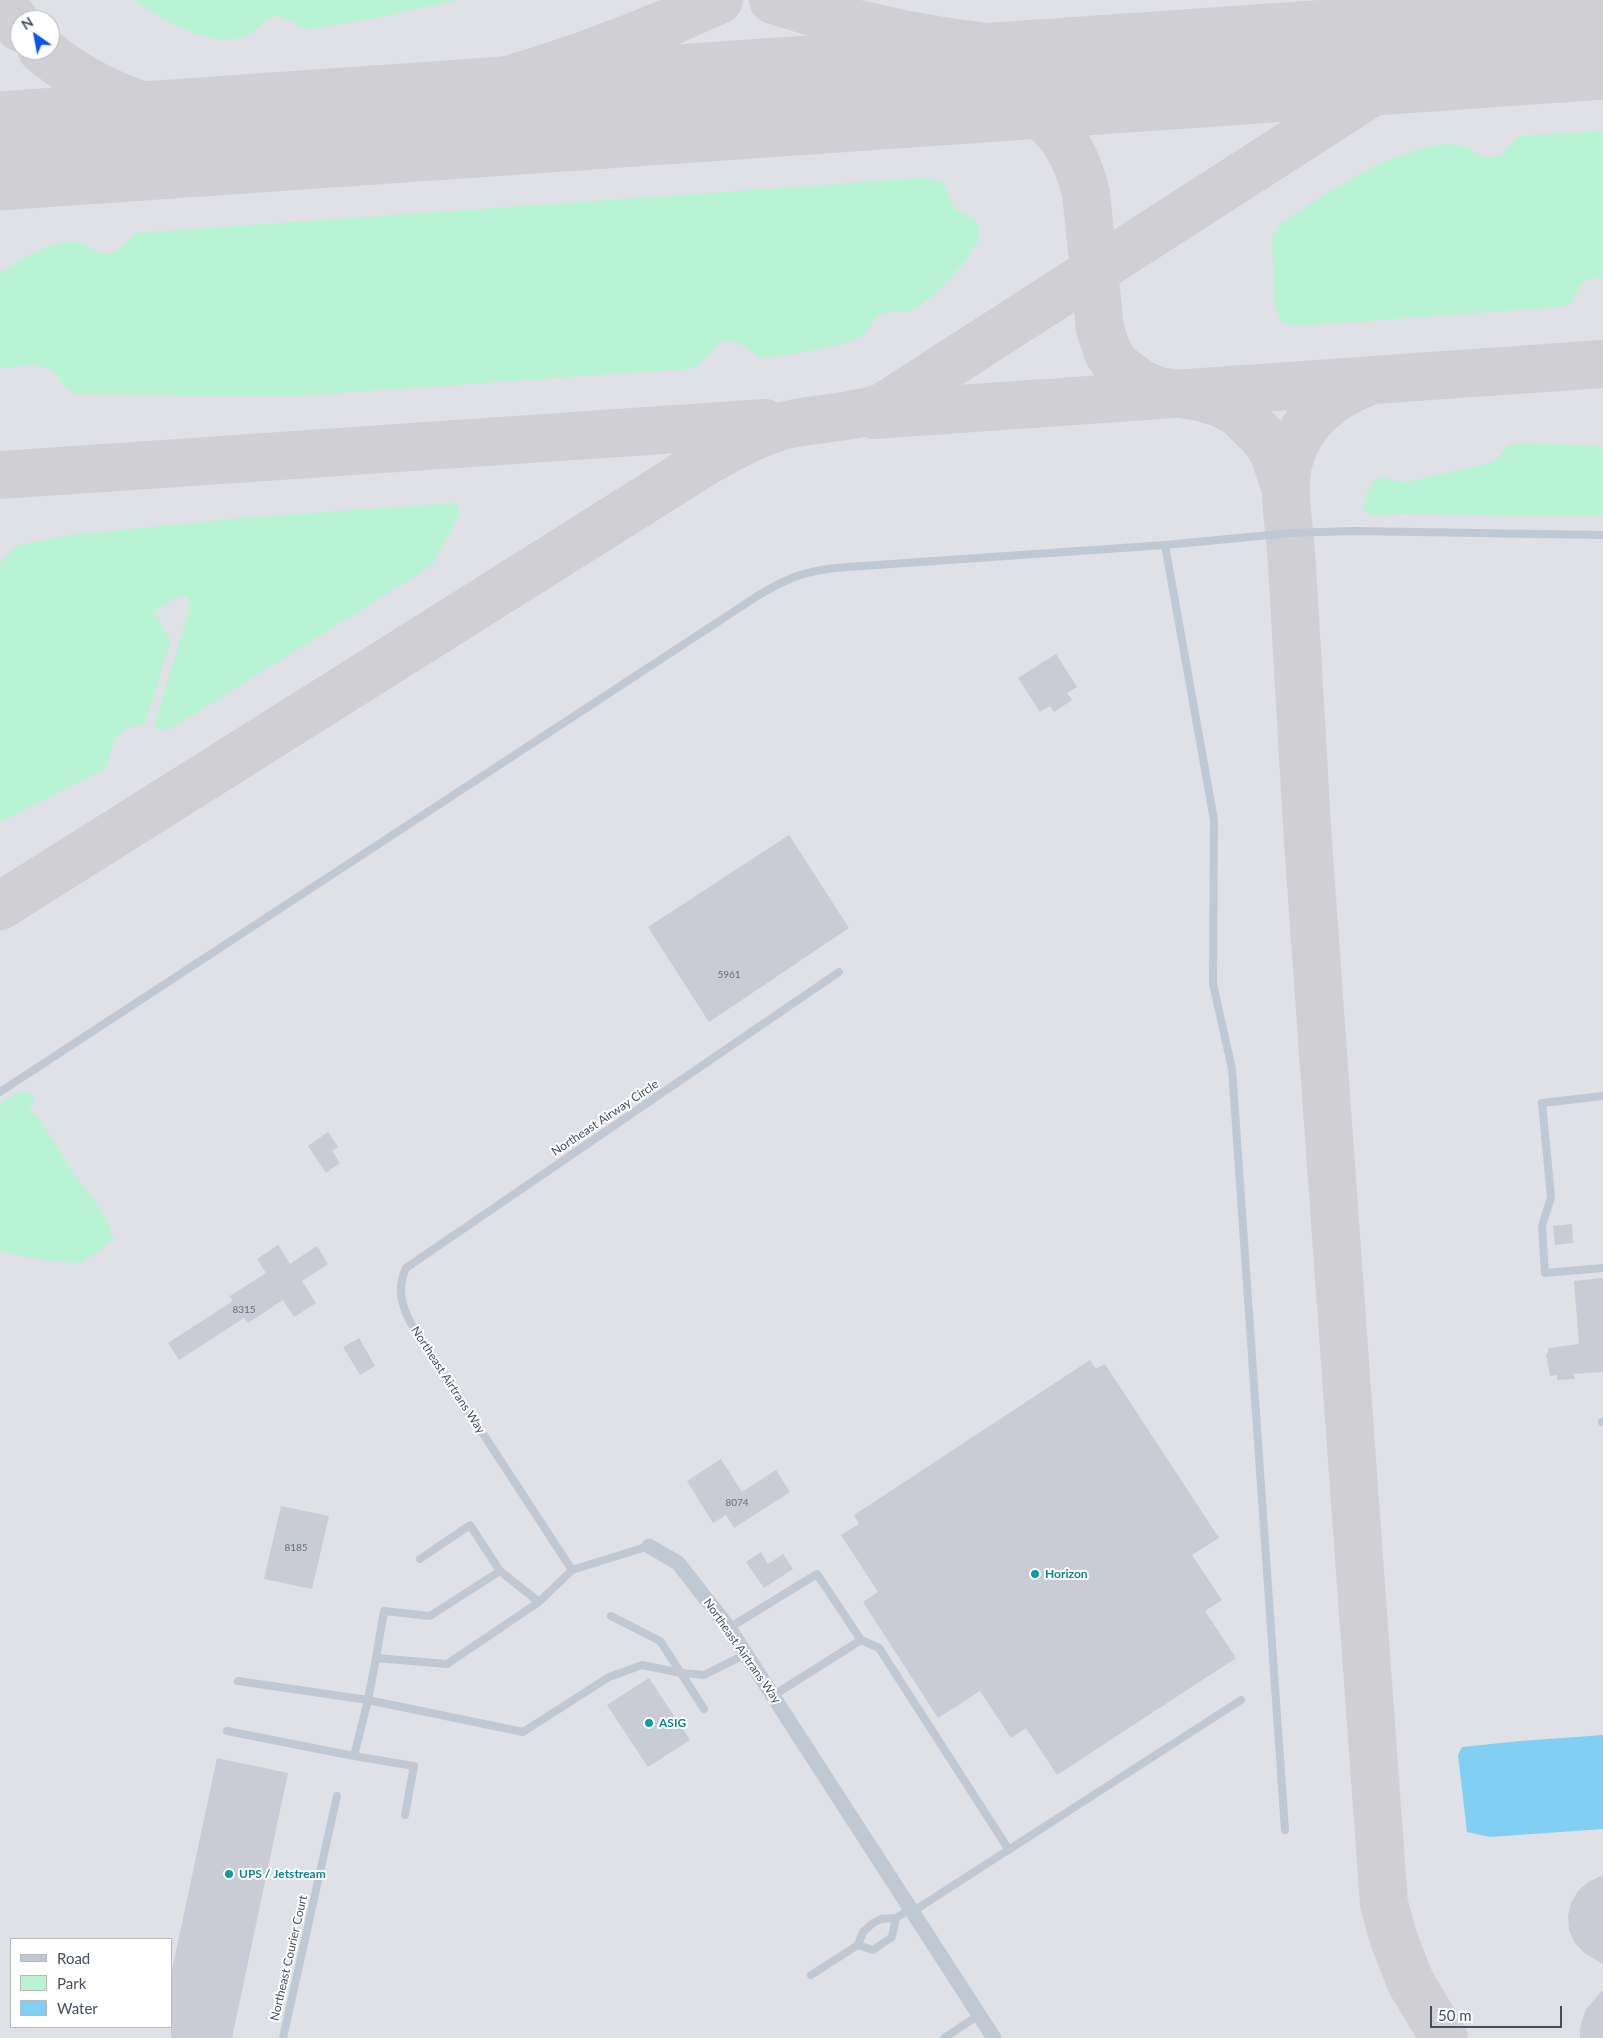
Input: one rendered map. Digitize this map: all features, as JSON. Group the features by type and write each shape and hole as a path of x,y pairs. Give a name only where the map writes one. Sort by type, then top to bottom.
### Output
{"street":[{"name":"Northeast Airtrans Way","path":"649,1546 678,1563 729,1628 994,2038"}],"lane":[{"path":"0,1092 786,579 821,569 1290,533 1353,531 1603,535"},
{"path":"1165,544 1214,820 1213,984 1232,1069 1286,1830"},
{"name":"Northeast Airway Circle","path":"400,1292 400,1280 406,1268 838,972"},
{"path":"1603,1096 1542,1103 1551,1197 1542,1226 1545,1273 1603,1268"},
{"name":"Northeast Airtrans Way","path":"400,1292 403,1309 412,1325 572,1570 649,1546"},
{"path":"420,1559 470,1525 500,1571 538,1602"},
{"path":"376,1658 447,1664 538,1602 572,1570"},
{"path":"354,1756 368,1700 384,1611 430,1616 500,1571"},
{"path":"729,1628 817,1574 861,1640 879,1648 1009,1850"},
{"path":"611,1616 660,1641 704,1709"},
{"path":"774,1695 861,1640"},
{"path":"238,1681 368,1700 523,1732 608,1677 642,1665 704,1675 746,1654"},
{"path":"811,1975 858,1945 863,1932 873,1923 881,1919 896,1918 911,1910 1009,1850 1241,1700"},
{"path":"227,1731 414,1766 405,1814"},
{"name":"Northeast Courier Court","path":"283,2038 337,1796"},
{"path":"858,1945 873,1950 892,1937 896,1918"},
{"path":"944,2038 979,2015"}],"shaded area":[{"path":"0,0 1603,0 1603,2038 0,2038"}],"green space":[{"path":"134,0 458,0 361,21 310,29 305,29 277,16 265,21 244,37 216,39 186,30 158,16"},
{"path":"1603,131 1603,279 1590,278 1582,284 1570,304 1561,307 1295,326 1287,324 1278,315 1275,307 1272,237 1279,225 1354,177 1395,157 1438,145 1461,145 1480,156 1491,158 1502,153 1521,136"},
{"path":"923,178 943,183 955,208 976,221 979,229 978,236 971,254 944,284 919,307 909,311 884,313 874,319 866,332 860,337 811,351 760,357 740,344 725,341 715,348 702,363 696,367 685,369 296,396 75,394 66,388 57,375 49,369 36,366 0,368 0,274 26,257 58,243 82,243 98,252 107,254 120,249 136,233"},
{"path":"1513,443 1603,447 1603,516 1400,514 1372,516 1363,510 1372,482 1377,479 1382,477 1400,482 1416,480 1490,463"},
{"path":"457,503 460,514 432,564 170,729 162,730 154,727 188,617 189,600 186,596 177,597 154,611 169,636 170,642 145,724 130,728 117,737 112,746 105,769 0,822 0,563 18,545 71,535 252,517"},
{"path":"19,1092 28,1092 35,1099 29,1110 38,1117 69,1166 107,1219 114,1240 81,1263 46,1261 0,1251 0,1107 4,1101"}],"water":[{"path":"1603,1735 1603,1829 1490,1837 1467,1832 1458,1755 1462,1747"}],"building":[{"path":"1056,654 1077,687 1067,693 1072,700 1054,712 1050,706 1040,712 1018,678"},
{"path":"789,835 849,928 709,1022 648,927"},
{"path":"328,1132 338,1147 332,1151 340,1163 326,1173 308,1146"},
{"path":"1572,1224 1573,1243 1555,1245 1553,1226"},
{"path":"278,1245 290,1264 317,1246 328,1264 302,1281 316,1303 294,1317 283,1300 248,1323 244,1318 179,1360 168,1343 233,1301 230,1296 266,1273 257,1259"},
{"path":"1603,1278 1603,1372 1574,1374 1574,1379 1557,1380 1557,1375 1550,1376 1546,1354 1548,1353 1548,1348 1579,1344 1574,1281"},
{"path":"359,1338 375,1366 360,1375 343,1347"},
{"name":"Horizon","path":"1090,1360 1096,1369 1105,1364 1219,1538 1192,1555 1222,1600 1205,1611 1236,1658 1057,1775 1026,1728 1011,1738 980,1691 938,1718 863,1602 878,1592 841,1535 859,1524 854,1515"},
{"path":"721,1459 742,1492 776,1470 790,1492 734,1528 726,1515 713,1523 687,1481"},
{"path":"281,1506 329,1516 312,1589 264,1579"},
{"path":"761,1552 768,1564 783,1554 793,1569 764,1588 746,1562"},
{"name":"ASIG","path":"649,1678 690,1740 648,1767 607,1705"},
{"name":"UPS / Jetstream","path":"217,1758 288,1773 232,2038 171,2038 172,1970"},
{"path":"1603,1875 1603,1964 1584,1953 1575,1943 1569,1930 1568,1916 1571,1903 1578,1891 1588,1882"},
{"path":"1603,1990 1603,2038 1580,2038 1580,2027 1586,2009"}],"taxiway":[{"path":"0,0 10,14"},
{"path":"0,183 62,161 101,151 229,134 367,112 457,93 546,68 590,53 634,37 719,0"},
{"path":"773,0 836,19 901,34 967,45 1142,60 1252,64"},
{"path":"1365,56 1472,37 1522,22 1572,0"},
{"path":"0,906 705,462 772,429 883,407 1383,85 1424,68 1513,46"},
{"path":"55,60 83,79 126,99 172,113 221,121"},
{"path":"964,84 1009,98 1028,107 1044,118 1057,131 1069,148 1086,193 1100,329 1108,353 1118,367 1142,384 1158,391 1200,397 1220,403 1239,413 1265,439 1274,454 1285,487"},
{"path":"874,415 1603,364"},
{"path":"1373,380 1344,393 1319,411 1309,422 1293,449 1288,465 1286,501 1291,554 1317,975 1384,1904 1394,1940 1411,1983 1444,2038"},
{"path":"0,475 765,423"}],"runway":[{"path":"0,151 1603,40"}],"place":[{"name":"Horizon","path":"1035,1574"},
{"name":"ASIG","path":"649,1723"},
{"name":"UPS / Jetstream","path":"229,1874"}]}
